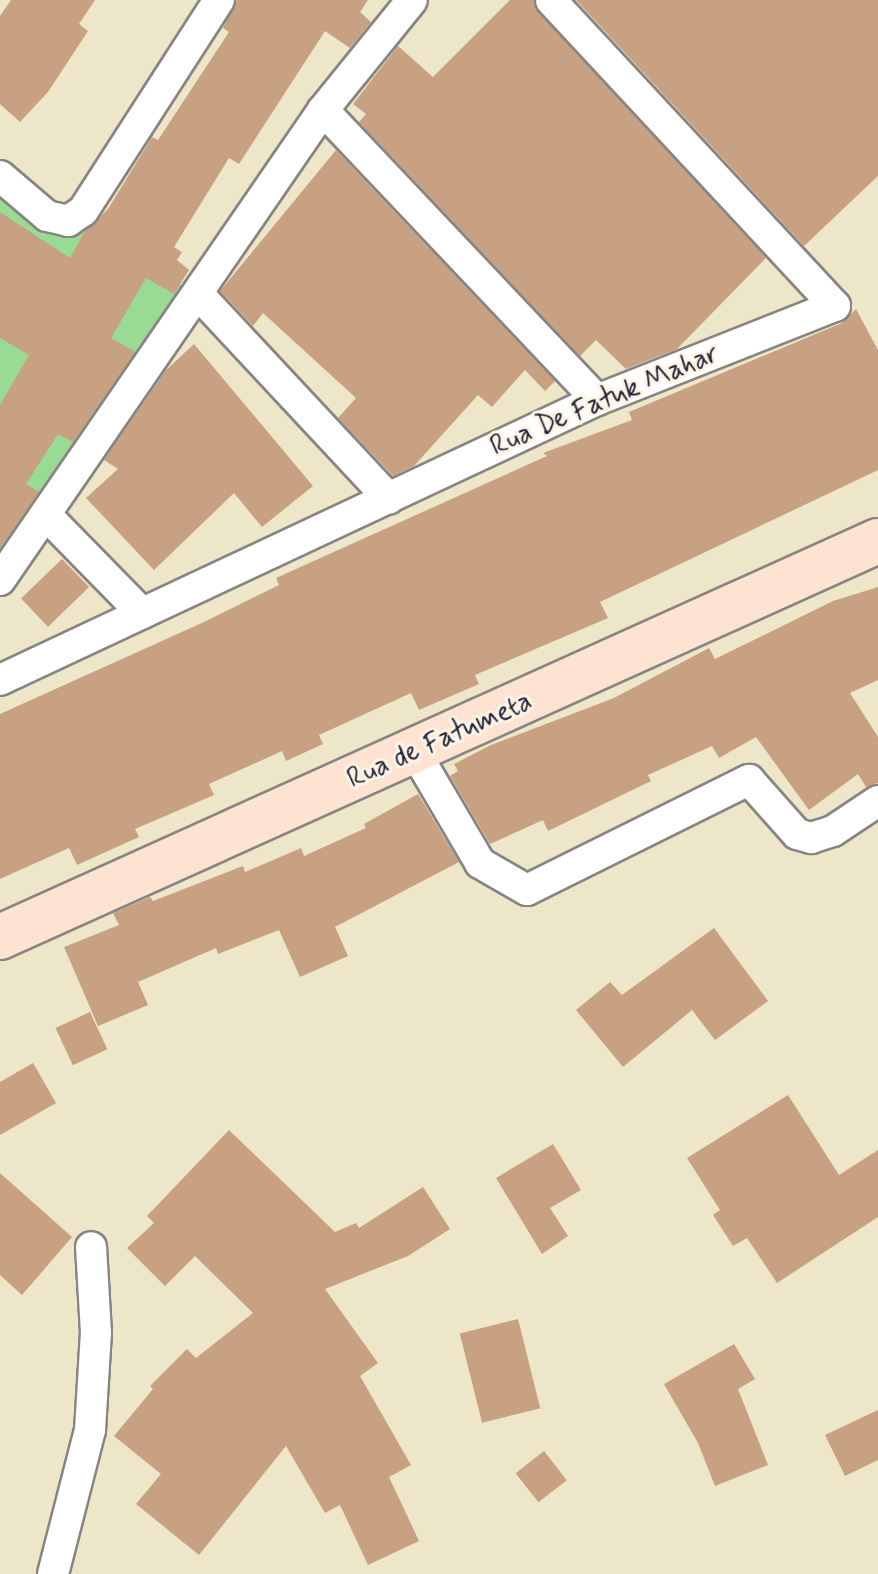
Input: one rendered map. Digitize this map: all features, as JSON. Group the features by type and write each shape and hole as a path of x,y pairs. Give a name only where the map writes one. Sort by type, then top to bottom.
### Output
{"street":[{"path":"0,176 47,216 68,221 83,211 219,0"},
{"path":"0,580 200,296 323,110 412,0"},
{"name":"Rua De Fatuk Mahar","path":"0,680 597,400 835,306 551,0"},
{"path":"323,110 597,400"},
{"path":"200,296 389,499"},
{"path":"47,516 142,613"},
{"name":"Rua de Fatumeta","path":"0,937 878,541"},
{"path":"415,752 480,863 527,890 749,780 797,834 811,838 833,831 878,801"},
{"path":"53,1574 90,1430 96,1333 91,1247"}],"green space":[{"path":"0,183 200,296 0,580"}],"building":[{"path":"11,0 95,0 79,24 88,31 48,92 20,122 0,104 0,16"},
{"path":"237,0 368,0 360,12 371,22 350,48 325,31 239,164 229,158 174,247 182,252 177,260 189,270 174,294 146,278 111,338 135,352 73,442 58,434 26,484 39,492 0,548 0,405 29,355 0,338 0,212 70,258 85,231 108,209 152,137 158,140 229,32 223,28"},
{"path":"510,0 534,0 538,12 766,258 677,349 626,369 596,340 580,356 359,122 366,114 353,104 398,46 433,77"},
{"path":"576,0 878,0 878,176 804,246"},
{"path":"336,150 555,381 545,391 525,370 492,407 478,395 414,466 393,476 338,418 356,398 263,313 253,326 220,291"},
{"path":"856,309 878,350 878,470 600,602 608,618 475,675 479,684 419,710 411,693 319,735 323,744 286,761 282,751 209,784 214,795 135,829 139,837 77,865 69,848 0,879 0,714 204,622 279,585 276,578 547,456 543,453 632,420 629,412 842,323"},
{"path":"194,344 313,486 262,527 234,493 154,570 86,498 118,469 104,460 166,370"},
{"path":"62,559 89,587 48,627 21,599"},
{"path":"878,587 878,680 850,693 878,737 878,783 866,787 858,774 809,810 756,737 719,758 712,746 648,775 651,781 548,831 543,820 490,844 450,776 458,771 454,764 491,745 614,698 709,648 715,659 833,601"},
{"path":"418,794 459,862 335,927 348,956 300,977 279,930 218,954 216,948 138,982 148,1005 98,1026 64,947 119,925 113,913 150,897 153,901 243,866 245,872 301,848 304,856 366,828 364,824"},
{"path":"714,928 768,1001 715,1040 692,1010 623,1067 576,1010 610,982 622,995"},
{"path":"90,1012 107,1049 73,1065 56,1028"},
{"path":"33,1063 56,1103 0,1135 0,1082"},
{"path":"788,1095 839,1175 878,1150 878,1217 777,1283 747,1238 733,1246 713,1215 720,1210 687,1158"},
{"path":"229,1130 335,1232 356,1223 359,1228 423,1187 450,1229 408,1256 325,1289 378,1363 360,1376 411,1465 389,1477 419,1541 368,1565 340,1505 325,1513 286,1446 199,1555 136,1504 161,1474 114,1436 153,1389 150,1386 187,1349 196,1358 253,1313 195,1256 165,1286 127,1248 154,1223 147,1216"},
{"path":"553,1144 581,1190 550,1208 568,1236 542,1254 496,1178"},
{"path":"0,1173 72,1237 22,1295 0,1275"},
{"path":"518,1319 540,1408 482,1423 460,1334"},
{"path":"734,1344 755,1379 738,1389 768,1465 715,1486 698,1443 664,1384"},
{"path":"878,1410 878,1460 845,1476 825,1435"},
{"path":"544,1451 567,1480 538,1502 516,1473"}]}
